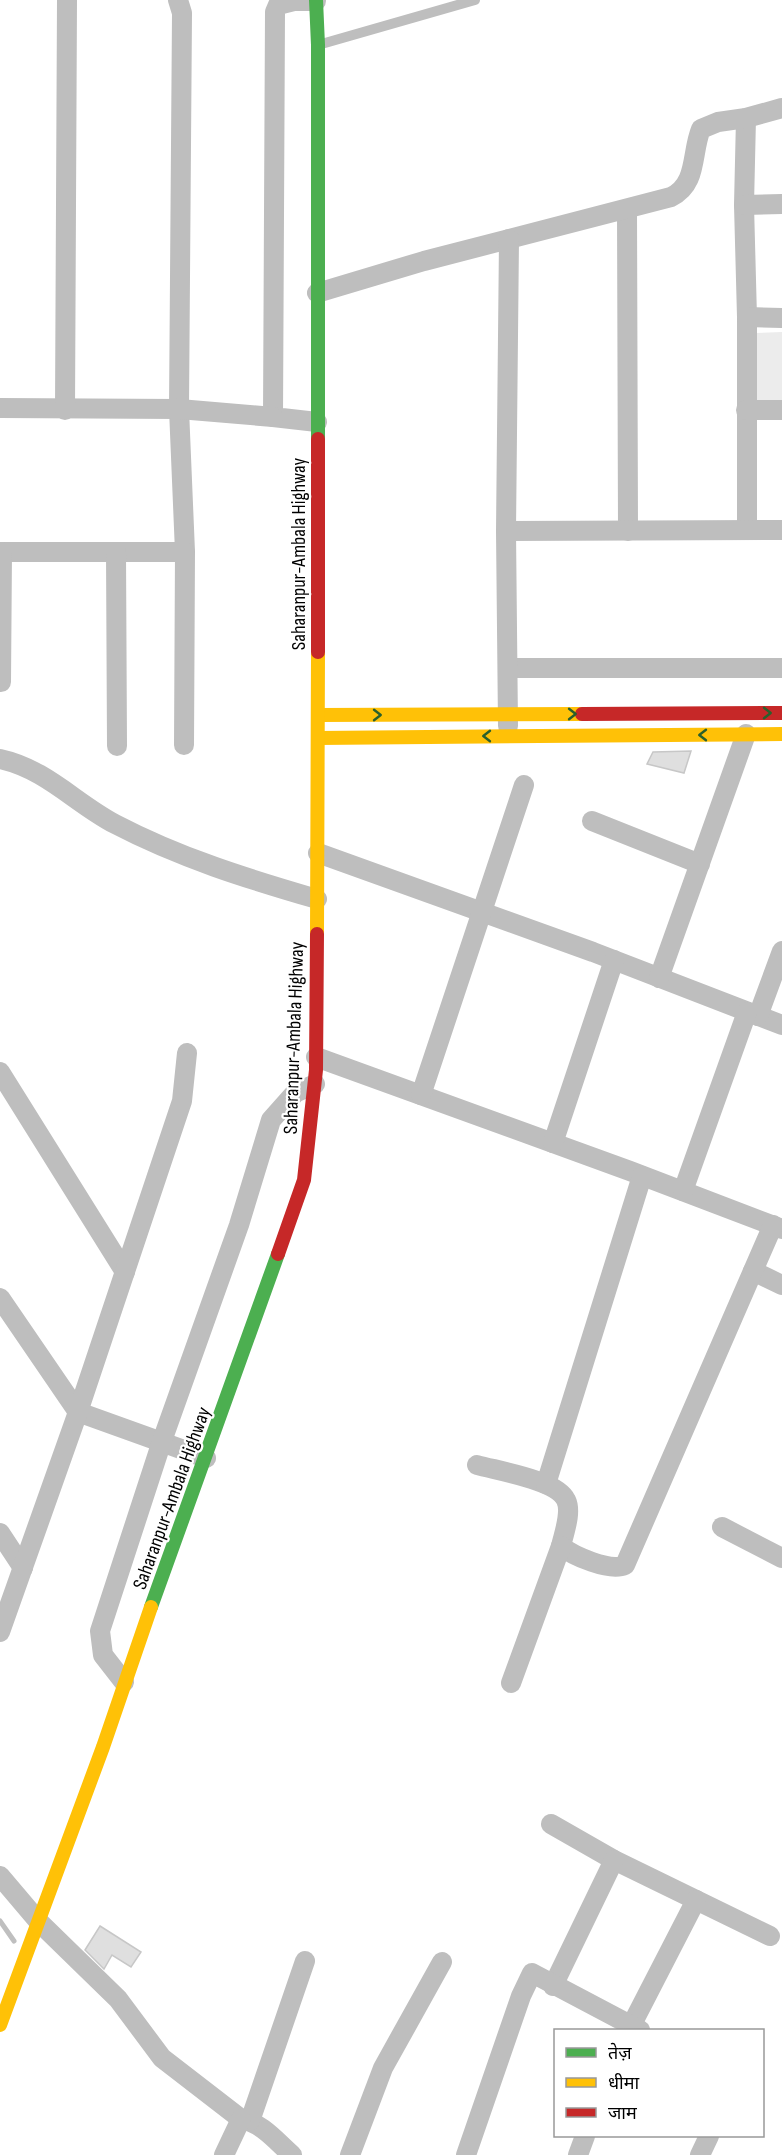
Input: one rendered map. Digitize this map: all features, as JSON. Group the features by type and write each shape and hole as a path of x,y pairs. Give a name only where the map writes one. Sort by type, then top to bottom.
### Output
{"main road":[{"name":"Saharanpur-Ambala Highway","path":"0,2025 207,1458 304,1180 315,1084 318,899 318,45 316,1"},
{"path":"318,715 782,713"},
{"path":"318,738 782,734"}],"street":[{"path":"65,410 67,0"},
{"path":"178,0 182,13 179,409 185,552 184,745"},
{"path":"273,417 275,12 278,5 284,2 316,1"},
{"path":"317,293 423,261 627,210 680,193 690,179 701,129 718,122 746,118 782,108"},
{"path":"746,118 744,205 747,317 747,530"},
{"path":"744,205 782,204"},
{"path":"627,210 628,531"},
{"path":"508,736 506,531 509,239"},
{"path":"747,317 782,318"},
{"path":"0,408 179,409 317,422"},
{"path":"746,410 782,410"},
{"path":"506,531 782,530"},
{"path":"1,682 1,552 185,552"},
{"path":"116,552 117,746"},
{"path":"508,668 782,668"},
{"path":"659,978 746,735"},
{"path":"0,759 34,770 112,822 148,841 208,866 318,899"},
{"path":"421,1095 524,785"},
{"path":"592,821 700,864"},
{"path":"318,853 614,960 782,1025"},
{"path":"683,1191 752,1014 782,951"},
{"path":"553,1143 614,960"},
{"path":"0,1632 78,1412 182,1101 187,1053"},
{"path":"316,1057 777,1227 753,1271 625,1565 618,1569 601,1564 568,1552 561,1546"},
{"path":"0,1072 125,1272"},
{"path":"124,1682 103,1655 100,1630 162,1441 239,1226 271,1120 295,1093 315,1084"},
{"path":"546,1484 642,1176"},
{"path":"753,1271 782,1285"},
{"path":"0,1298 78,1412 207,1458"},
{"path":"477,1465 546,1484 567,1501 567,1516 561,1546 511,1683"},
{"path":"722,1527 779,1550"},
{"path":"0,1533 23,1568"},
{"path":"551,1824 614,1860 770,1936"},
{"path":"554,1986 614,1860"},
{"path":"0,1876 39,1922 118,1999 162,2058 245,2120 264,2129 292,2155"},
{"path":"466,2155 521,1996 532,1973 634,2029 696,1900"},
{"path":"224,2155 245,2120 306,1961"},
{"path":"350,2155 383,2068 442,1962"},
{"path":"578,2155 585,2137"},
{"path":"700,2155 709,2137"}],"lane":[{"path":"318,45 475,0"}],"shaded area":[{"path":"782,332 782,400 755,400 755,333"}],"building":[{"path":"691,751 684,773 647,764 653,752"},
{"path":"100,1926 141,1952 131,1967 112,1955 104,1969 85,1950"}],"waterway":[{"path":"0,1921 14,1941"}],"traffic: fast":[{"path":"316,0 318,439"},
{"path":"151,1607 278,1254"}],"traffic: slow":[{"path":"317,934 318,652"},
{"path":"318,715 582,714"},
{"path":"318,738 782,734"},
{"path":"0,2025 103,1747 151,1607"}],"traffic: jam":[{"path":"318,439 318,652"},
{"path":"582,714 782,713"},
{"path":"278,1254 304,1180 316,1070 317,934"}]}
